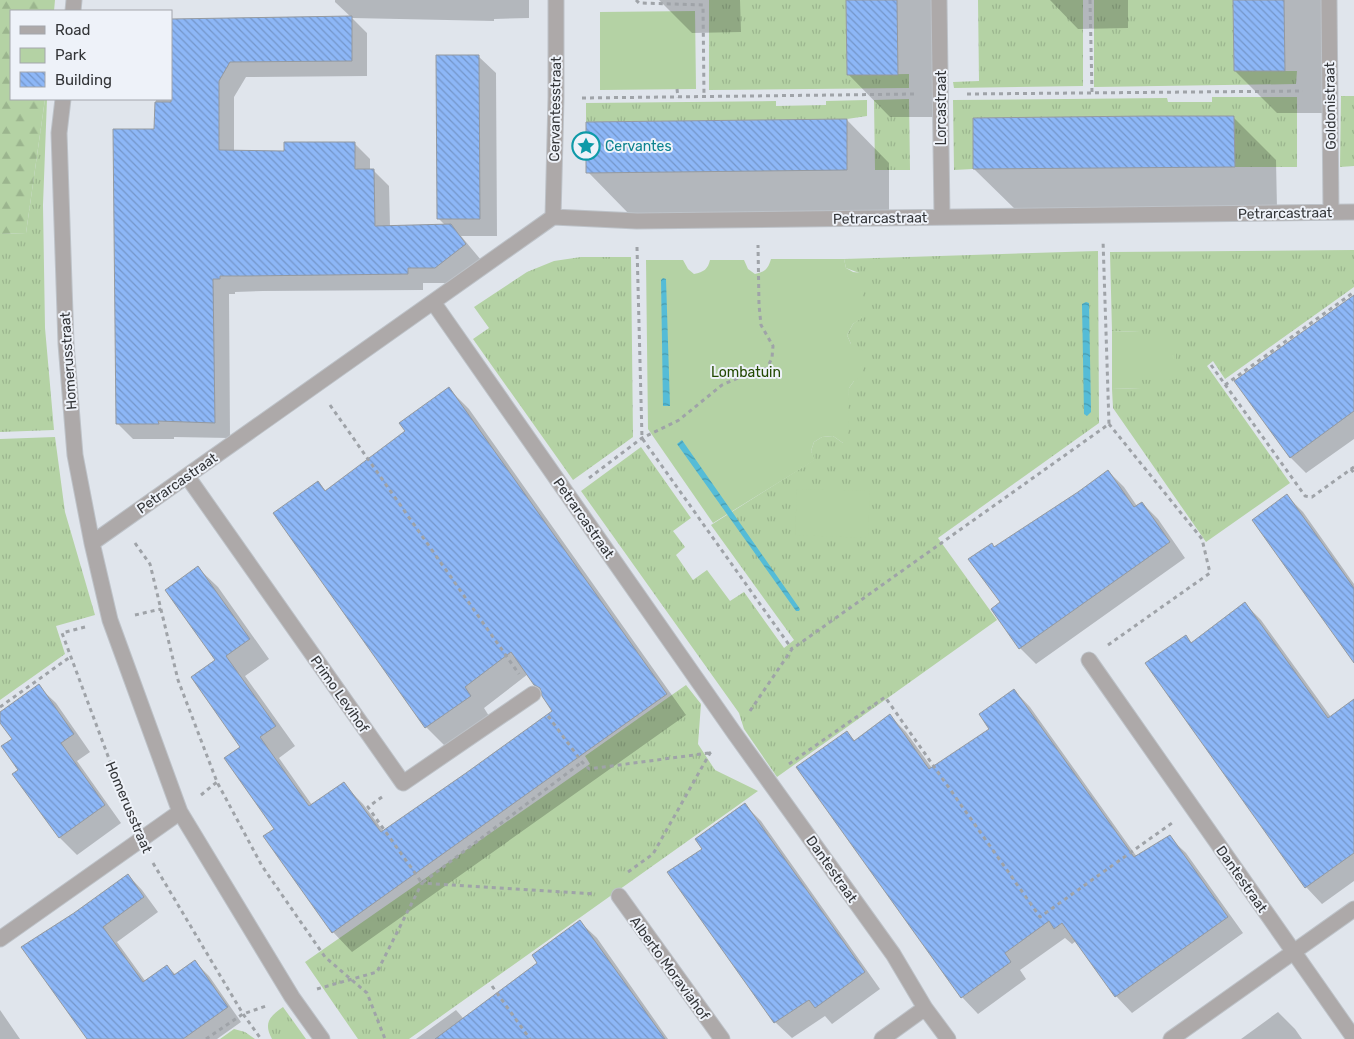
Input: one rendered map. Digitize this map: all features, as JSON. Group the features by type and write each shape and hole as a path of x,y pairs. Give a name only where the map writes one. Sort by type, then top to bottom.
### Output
{"street":[{"name":"Cervantesstraat","path":"553,218 556,0"},
{"name":"Lorcastraat","path":"939,0 942,217"},
{"name":"Goldonistraat","path":"1329,0 1331,212"},
{"name":"Homerusstraat","path":"63,100 59,133 66,344 76,455 92,543 110,620 180,812 292,997 322,1039"},
{"name":"Petrarcastraat","path":"92,543 553,218 637,221 1103,217 1354,212"},
{"name":"Petrarcastraat","path":"433,302 735,734"},
{"name":"Primo Levihof","path":"187,476 403,783"},
{"name":"Dantestraat","path":"1089,660 1354,1038"},
{"path":"403,783 533,694"},
{"name":"Dantestraat","path":"735,734 893,954 925,1008 948,1039"},
{"path":"0,939 180,812"},
{"name":"Alberto Moraviahof","path":"619,896 722,1039"},
{"path":"1171,1039 1354,909"},
{"path":"882,1039 925,1008"}],"path":[{"path":"636,0 638,3 703,5 704,96"},
{"path":"1090,0 1092,93"},
{"path":"678,89 678,97"},
{"path":"1089,660 1210,573 1202,539 1109,424 1103,217"},
{"path":"637,221 642,438 792,649"},
{"path":"567,494 642,438 679,420 722,385 767,368 772,358 773,346 761,325 759,273"},
{"path":"1225,385 1354,292"},
{"path":"1211,365 1305,496 1312,497 1353,468 1354,473"},
{"path":"316,385 533,694 589,769 710,753"},
{"path":"625,874 653,854 710,753 735,734 792,649 1109,424"},
{"path":"120,522 150,564 178,680 218,782 262,866 325,957 367,993 386,1039"},
{"name":"Homerusstraat","path":"161,609 62,633 140,841 243,1014 261,1039"},
{"path":"0,707 70,657"},
{"path":"768,779 885,697 1040,917 1192,807"},
{"path":"206,1039 243,1014 292,997 378,972 422,884 582,762"},
{"path":"403,783 368,806 422,884"},
{"path":"422,884 594,894 600,891"},
{"path":"492,986 530,1039"}],"green space":[{"path":"0,0 55,0 54,10 10,10 10,100 45,100 26,233 0,234"},
{"path":"709,0 846,0 847,75 909,74 909,88 709,90"},
{"path":"978,0 1083,0 1083,86 954,88 953,82 979,81"},
{"path":"1094,0 1233,0 1234,71 1297,71 1296,84 1094,87"},
{"path":"695,11 696,89 600,90 600,12"},
{"path":"1341,96 1354,96 1354,166 1340,167"},
{"path":"1212,97 1297,97 1297,167 1235,167 1234,116 973,118 973,169 954,170 953,100 1167,98 1168,102 1212,102"},
{"path":"909,99 910,170 875,170 874,100"},
{"path":"45,100 47,100 43,205 45,328 54,430 0,432 0,234 26,233"},
{"path":"867,100 867,116 847,119 586,122 586,103 776,101 776,106 826,105 826,101"},
{"path":"1354,250 1354,287 1225,379 1213,361 1207,366 1290,483 1206,542 1113,408 1112,389 1141,388 1141,380 1176,339 1141,339 1140,332 1112,331 1110,252"},
{"path":"1098,251 1099,423 938,538 997,620 777,777 744,729 739,713 581,491 641,447 691,518 673,531 685,547 676,555 693,580 707,570 730,601 744,592 784,648 794,640 711,525 814,460 811,451 814,442 822,437 833,436 843,443 849,388 854,381 851,344 847,335 853,324 862,317 862,274 846,268 844,259"},
{"path":"581,257 631,257 633,437 573,480 473,339 489,328 474,307 527,272 554,261"},
{"name":"Lombatuin","path":"771,259 844,259 846,268 853,272 862,273 862,318 853,324 847,335 851,344 863,351 863,376 854,381 849,388 848,441 843,443 833,436 822,437 814,442 811,451 815,460 713,523 648,429 646,260 683,260 688,269 694,274 705,270 710,260 744,260 748,269 755,274 766,270"},
{"path":"1112,331 1141,332 1141,339 1176,339 1176,379 1141,380 1141,388 1112,389"},
{"path":"55,437 65,512 95,615 56,626 65,654 0,700 0,439"},
{"path":"797,489 870,491 868,538 795,535"},
{"path":"686,685 701,704 698,744 715,770 758,791 409,1039 358,1039 305,962 590,764 585,756"},
{"path":"283,1007 306,1039 272,1039 268,1029 269,1020"},
{"path":"234,1029 245,1032 255,1039 220,1039"}],"water":[{"path":"663,278 666,279 670,406 663,406 661,280"},
{"path":"1089,303 1091,412 1087,416 1084,414 1082,304"},
{"path":"682,440 800,609 799,611 796,611 677,444"}],"building":[{"path":"846,0 897,0 898,75 847,75"},
{"path":"1233,0 1284,0 1285,71 1234,71"},
{"path":"352,16 352,61 230,62 219,81 219,150 284,151 284,142 355,142 355,169 374,169 375,226 451,224 466,244 435,268 408,268 408,274 220,276 220,279 213,279 215,423 158,421 159,424 116,424 113,129 154,129 155,102 171,102 172,19"},
{"path":"436,55 479,55 480,219 437,219"},
{"path":"1234,116 1235,167 973,169 973,118"},
{"path":"847,119 847,170 586,173 586,122"},
{"path":"1354,295 1354,411 1290,458 1234,381"},
{"path":"449,387 667,694 332,933 263,836 274,829 224,758 240,747 191,677 215,660 165,590 198,566 250,639 226,656 276,726 260,737 309,806 344,782 381,832 466,773 552,711 542,696 540,688 534,685 511,652 465,687 471,696 425,728 273,513 318,481 325,491 405,431 399,423"},
{"path":"1108,470 1134,507 1142,502 1170,542 1019,649 991,609 1000,602 968,559 992,543 994,547"},
{"path":"1287,494 1354,588 1354,663 1252,520"},
{"path":"1245,602 1328,718 1354,699 1354,853 1305,888 1145,663 1186,635 1191,643"},
{"path":"39,684 74,734 61,743 105,805 59,838 12,774 18,770 1,746 12,739 0,723 0,712"},
{"path":"1014,689 1134,857 1170,835 1228,917 1115,997 1062,923 1054,929 1049,921 1005,953 1011,962 961,998 796,767 847,731 854,741 890,714 929,769 989,729 979,714"},
{"path":"745,803 865,972 815,1008 809,1000 774,1023 667,872 702,849 695,839"},
{"path":"128,874 144,897 103,927 143,982 167,965 174,975 195,960 228,1007 183,1039 87,1039 21,947 74,913"},
{"path":"580,920 665,1039 435,1039 537,963 532,955"}],"place":[{"name":"Cervantes","path":"586,146"}]}
